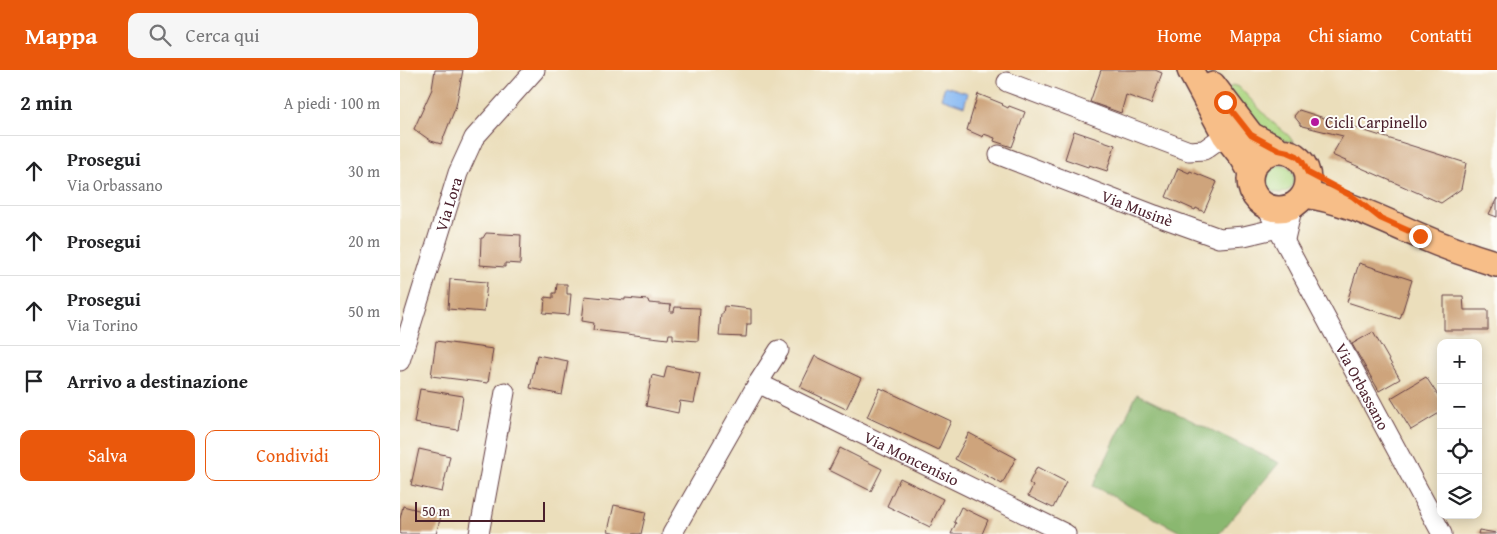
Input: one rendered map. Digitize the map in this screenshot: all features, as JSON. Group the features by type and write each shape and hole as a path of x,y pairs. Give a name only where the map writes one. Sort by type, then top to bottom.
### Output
{"main road":[{"path":"1190,70 1225,135 1243,158 1251,172"},
{"path":"1203,70 1251,135 1279,150 1297,156 1302,161 1301,191 1284,208 1274,208 1265,205 1258,199 1250,182 1251,172 1261,157 1279,150"},
{"path":"1301,191 1380,218 1458,252 1497,264"}],"street":[{"name":"Via Lora","path":"400,361 458,173 470,146 474,138 535,70"},
{"path":"1006,82 1189,151 1204,150 1225,135"},
{"name":"Via Musinè","path":"999,155 1155,216 1219,238 1281,233"},
{"path":"1281,233 1301,191"},
{"name":"Via Orbassano","path":"1265,205 1442,534"},
{"path":"675,534 758,383 779,350"},
{"name":"Via Moncenisio","path":"758,383 1066,534"},
{"path":"479,534 506,392"}],"green space":[{"path":"1232,85 1239,87 1293,142 1275,139 1259,133 1226,93"},
{"path":"1280,165 1290,169 1294,179 1290,189 1280,193 1270,189 1266,179 1270,169"},
{"path":"1137,394 1279,463 1219,534 1184,534 1093,486"}],"water":[{"path":"945,86 968,93 964,106 941,98"}],"building":[{"path":"435,70 463,70 456,106 441,144 431,141 414,129 432,89"},
{"path":"1101,70 1155,70 1162,73 1151,104 1126,95 1121,113 1090,102"},
{"path":"978,94 1003,104 1008,108 1009,106 1025,112 1012,147 994,141 995,138 984,134 983,137 967,130"},
{"path":"1299,110 1466,163 1461,189 1441,203 1332,155 1343,136 1302,126 1294,116"},
{"path":"1074,131 1115,145 1107,171 1065,159"},
{"path":"1178,168 1217,182 1204,212 1166,197"},
{"path":"1497,198 1497,217 1489,214"},
{"path":"486,233 521,235 520,264 505,263 505,267 480,265 481,238"},
{"path":"1359,263 1412,280 1400,319 1347,302"},
{"path":"450,279 487,282 484,312 448,309"},
{"path":"557,284 567,284 567,294 571,294 569,315 543,313 545,297 553,298 553,293 556,293"},
{"path":"585,296 648,300 649,303 671,305 670,312 674,312 675,307 700,308 698,341 673,339 673,334 669,334 668,339 593,330 594,323 582,321"},
{"path":"1444,296 1463,296 1464,310 1488,310 1488,330 1444,330"},
{"path":"724,306 751,309 751,324 747,324 746,337 719,336 721,314 723,314"},
{"path":"1373,332 1400,379 1379,391 1352,344"},
{"path":"436,341 493,349 488,383 431,376"},
{"path":"537,355 568,361 562,395 530,388"},
{"path":"815,356 861,378 846,409 800,387"},
{"path":"667,366 700,373 694,403 680,401 678,413 646,406 652,375 664,378"},
{"path":"1426,377 1437,394 1437,414 1411,430 1391,398"},
{"path":"880,388 951,421 938,450 867,417"},
{"path":"420,389 463,396 458,430 414,423"},
{"path":"969,433 1016,458 1002,484 955,459"},
{"path":"840,448 882,469 871,491 829,470"},
{"path":"419,449 450,456 442,492 411,485"},
{"path":"1037,467 1066,482 1053,508 1028,496 1033,486 1029,483"},
{"path":"900,478 943,499 930,527 887,506"},
{"path":"614,505 646,512 641,534 622,534 608,531"},
{"path":"403,506 441,516 436,534 400,534 400,519"},
{"path":"961,507 988,520 982,534 951,534"},
{"path":"1479,530 1496,533 1496,534 1478,534"}],"place":[{"name":"Cicli Carpinello","path":"1315,122"}],"route":[{"path":"1225,102 1251,135 1279,150 1297,156 1306,167 1308,173 1352,196 1380,218 1420,236"}]}
